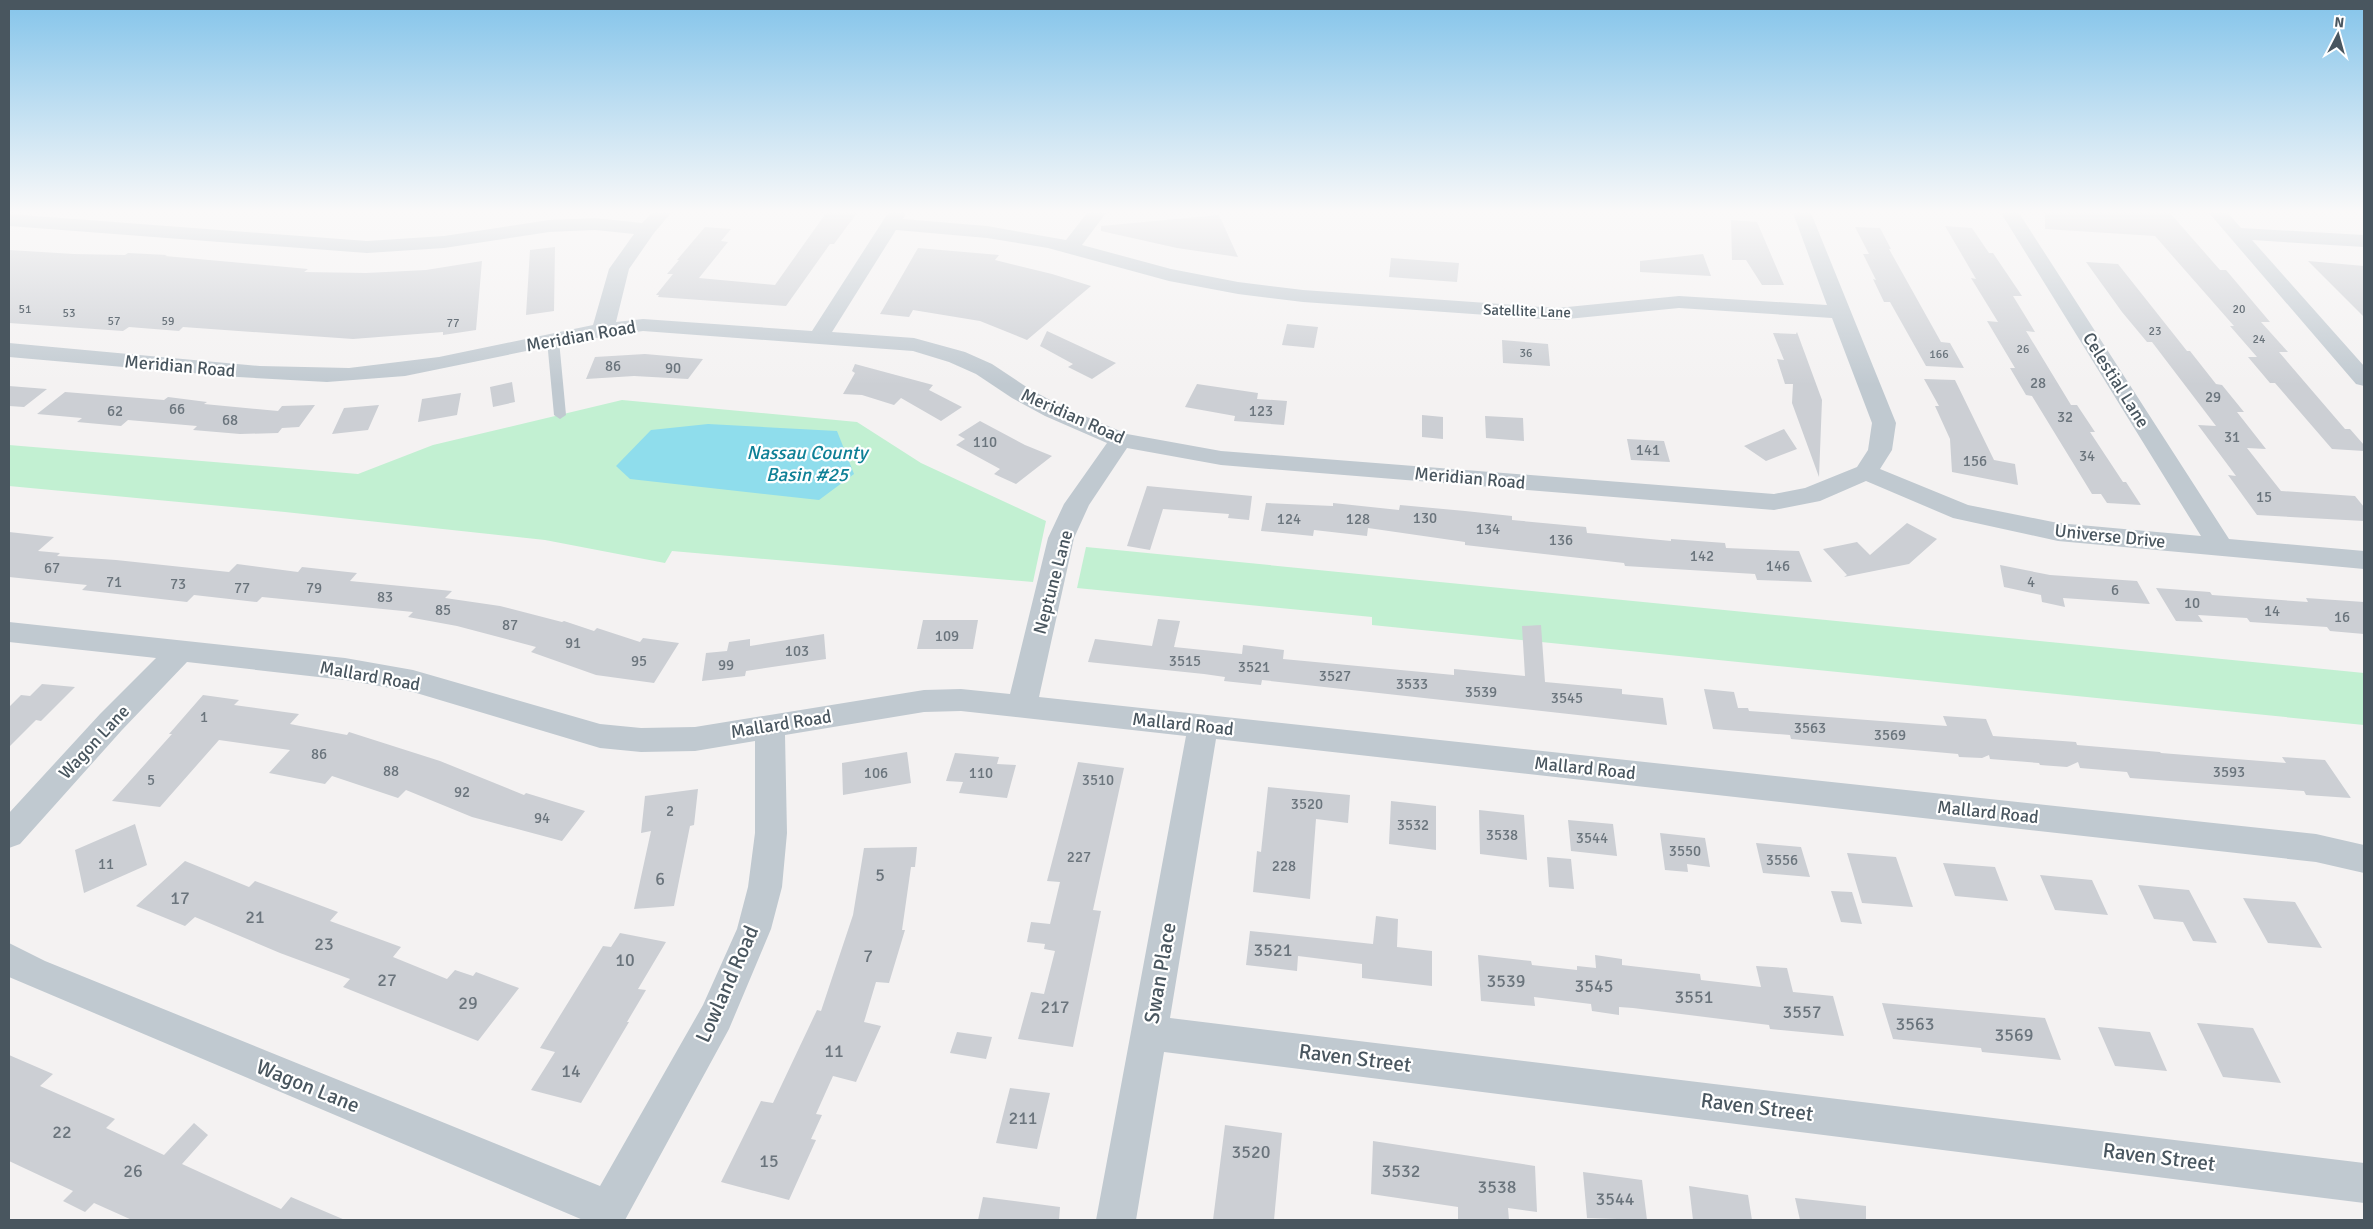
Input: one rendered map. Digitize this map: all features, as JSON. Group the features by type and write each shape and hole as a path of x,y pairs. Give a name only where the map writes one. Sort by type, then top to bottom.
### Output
{"street":[{"path":"603,329 619,270"},
{"path":"818,338 860,270"},
{"name":"Satellite Lane","path":"1153,270 1238,288 1303,296 1557,314 1679,302 1841,312"},
{"path":"1825,270 1884,423 1880,450 1866,472"},
{"name":"Celestial Lane","path":"2046,270 2221,547"},
{"path":"2269,270 2364,379"},
{"name":"Meridian Road","path":"9,350 246,372 317,375 370,373 426,368 603,329 643,325 914,345 957,357 984,369 1020,393 1053,411 1121,440 1221,458 1774,502 1811,495 1866,472"},
{"name":"Neptune Lane","path":"1022,706 1061,538 1077,504 1121,440"},
{"name":"Universe Drive","path":"1866,472 1962,512 2058,532 2364,560"},
{"name":"Mallard Road","path":"9,632 346,669 413,681 600,736 640,740 694,738 924,701 961,700 2316,848 2364,859"},
{"name":"Wagon Lane","path":"9,835 111,722 181,651"},
{"name":"Lowland Road","path":"606,1215 716,1017 754,929 765,887 771,833 770,726"},
{"name":"Swan Place","path":"1116,1220 1203,726"},
{"name":"Wagon Lane","path":"9,959 33,972 606,1215"},
{"name":"Raven Street","path":"1149,1033 2364,1183"}],"lane":[{"path":"553,340 560,415"}],"green space":[{"path":"622,400 857,422 921,463 1046,521 1033,582 672,551 665,563 545,540 285,512 9,486 9,445 358,474 433,445"},
{"path":"1086,547 2364,673 2364,725 1372,625 1372,617 1077,588"}],"water":[{"name":"Nassau County Basin #25","path":"708,424 837,431 854,474 819,500 630,479 616,466 651,430"}],"building":[{"path":"9,270 306,270 304,272 366,273 481,270 476,330 443,335 443,332 353,339 183,327 179,331 129,327 123,331 9,323"},
{"path":"529,270 555,270 554,311 526,315"},
{"path":"670,270 705,270 699,278 775,285 785,270 811,270 786,306 658,297 659,295 656,295 673,274 667,274"},
{"path":"905,270 1037,270 1091,286 1027,340 980,321 913,310 909,317 880,314"},
{"path":"1390,270 1458,270 1457,282 1389,277"},
{"path":"1640,270 1709,270 1711,276 1640,272"},
{"path":"1753,270 1778,270 1784,285 1762,285"},
{"path":"1871,270 1901,270 1941,342 1950,343 1964,368 1926,366 1890,302 1884,302 1873,279 1876,280"},
{"path":"1971,270 2005,270 2022,296 2013,296 2035,332 2026,331 2071,405 2077,405 2095,432 2090,432 2123,482 2126,482 2141,505 2107,503 2101,494 2092,494 2032,396 2026,395 2010,368 2015,368 1987,321 1998,322 1971,278 1976,279"},
{"path":"2092,270 2123,270 2187,351 2190,351 2216,384 2222,385 2244,412 2237,412 2266,449 2247,448 2281,491 2355,496 2364,507 2364,521 2257,515 2228,475 2236,476 2198,425 2216,426 2152,342 2147,342 2122,312"},
{"path":"2185,270 2226,270 2270,322 2261,322 2288,352 2279,352 2345,429 2350,429 2364,445 2364,451 2332,449 2275,383 2270,383 2248,357 2257,357 2230,326 2234,326"},
{"path":"2317,270 2364,270 2364,317"},
{"path":"1287,324 1318,327 1314,348 1282,345"},
{"path":"1047,331 1116,363 1092,379 1068,367 1073,364 1040,346"},
{"path":"1797,332 1822,400 1819,477 1792,403 1793,384 1785,384 1777,359 1784,360 1773,333 1796,334"},
{"path":"1502,340 1548,344 1550,366 1503,363"},
{"path":"645,354 703,359 688,379 634,376 586,379 595,357"},
{"path":"855,364 933,385 929,390 962,407 941,421 901,398 894,405 862,395 843,394 855,373 852,371"},
{"path":"1924,379 1955,380 1994,460 2015,464 2018,485 1952,472 1950,439 1935,406 1939,406"},
{"path":"512,382 515,402 493,407 490,387"},
{"path":"1197,384 1258,393 1257,399 1287,401 1284,425 1234,421 1235,416 1185,407"},
{"path":"9,386 47,389 24,407 9,406"},
{"path":"65,392 164,400 168,397 207,402 204,404 278,411 282,406 315,405 299,427 282,428 278,433 240,434 193,430 197,426 128,420 121,426 77,422 82,418 37,414"},
{"path":"461,393 457,415 418,422 422,399"},
{"path":"379,405 368,430 332,434 344,408"},
{"path":"1422,415 1443,417 1443,439 1422,437"},
{"path":"1485,416 1523,418 1524,441 1486,438"},
{"path":"980,421 1025,445 1052,456 1016,484 994,474 1000,469 956,445 965,439 958,435"},
{"path":"1784,429 1797,449 1766,461 1744,446"},
{"path":"1627,439 1664,441 1670,462 1631,460"},
{"path":"1147,486 1252,496 1249,520 1228,518 1229,514 1163,509 1150,550 1127,546"},
{"path":"1266,503 1333,506 1333,503 1399,510 1400,505 1512,516 1512,520 1586,527 1587,533 1671,541 1671,539 1725,543 1726,548 1799,551 1812,582 1757,580 1755,574 1625,566 1624,563 1465,545 1465,542 1368,528 1367,536 1314,530 1313,536 1261,531"},
{"path":"1907,523 1937,539 1909,564 1844,577 1847,575 1823,549 1857,542 1870,555"},
{"path":"9,532 54,537 38,551 60,553 57,556 229,572 237,564 298,572 302,567 357,573 350,581 452,591 445,598 500,606 564,621 594,631 597,628 640,642 643,638 679,643 654,683 596,675 531,652 536,647 457,626 408,617 413,612 262,597 257,602 194,595 187,602 82,590 87,585 9,577"},
{"path":"2000,565 2050,575 2137,581 2150,604 2063,598 2065,607 2042,602 2041,595 2004,587"},
{"path":"2156,588 2210,592 2212,595 2308,602 2306,598 2364,602 2364,634 2330,631 2327,627 2250,622 2247,618 2198,615 2203,622 2176,621"},
{"path":"1158,619 1180,621 1174,647 1242,654 1243,645 1284,650 1283,659 1454,675 1454,669 1525,676 1522,626 1541,625 1545,682 1622,689 1622,694 1663,698 1667,725 1262,680 1261,685 1224,681 1225,677 1204,674 1088,662 1095,639 1152,646"},
{"path":"923,620 978,620 973,649 917,649"},
{"path":"824,634 826,659 746,671 745,676 702,681 706,653 727,651 729,642 750,639 750,646"},
{"path":"42,684 75,687 41,721 36,720 9,747 9,707 21,695 30,696"},
{"path":"1704,689 1734,692 1738,708 1748,708 1749,711 1947,726 1943,716 1986,719 1993,736 2076,742 2077,745 2286,763 2282,757 2325,760 2351,798 2306,795 2304,791 2130,778 2127,772 2080,768 2078,762 2067,767 2040,765 2039,763 1990,759 1989,755 1982,758 1959,757 1958,754 1791,739 1790,735 1713,729"},
{"path":"203,695 239,700 234,705 299,714 290,724 347,735 349,732 440,761 524,795 526,793 585,811 562,841 472,817 406,790 398,798 332,776 325,784 269,773 290,750 219,740 160,807 112,801 172,734 169,734"},
{"path":"907,752 911,783 843,795 842,763"},
{"path":"955,753 999,757 997,764 1016,765 1007,798 959,793 963,782 946,781"},
{"path":"1078,762 1124,768 1093,910 1101,911 1073,1047 1018,1039 1031,992 1044,994 1055,951 1044,949 1045,944 1027,942 1031,922 1050,924 1060,882 1047,881"},
{"path":"1268,787 1350,795 1348,823 1316,819 1310,899 1253,892 1257,851 1261,852"},
{"path":"698,789 694,825 690,826 674,906 634,909 651,831 641,833 645,796"},
{"path":"1391,801 1436,806 1436,850 1389,844"},
{"path":"1479,810 1524,815 1527,860 1480,854"},
{"path":"1568,820 1613,824 1617,856 1571,851"},
{"path":"135,824 147,865 84,893 75,850"},
{"path":"1660,833 1705,838 1710,867 1687,864 1688,872 1665,870"},
{"path":"1756,843 1801,847 1810,877 1763,873"},
{"path":"917,847 915,867 911,867 902,930 905,930 889,983 876,982 864,1022 881,1026 856,1082 833,1076 816,1114 822,1115 811,1139 816,1140 789,1200 721,1182 761,1101 773,1103 817,1010 821,1011 853,915 864,848"},
{"path":"1847,853 1896,857 1913,907 1862,903"},
{"path":"1547,857 1571,859 1574,889 1549,887"},
{"path":"185,861 249,887 255,881 338,912 330,921 401,947 393,957 447,979 455,970 473,976 476,972 519,988 478,1041 343,987 350,979 280,953 195,917 185,926 136,906"},
{"path":"1943,863 1995,867 2008,901 1955,896"},
{"path":"2040,875 2092,880 2108,915 2055,910"},
{"path":"2138,885 2189,890 2217,943 2193,941 2183,922 2154,919"},
{"path":"1831,891 1852,892 1862,924 1841,922"},
{"path":"2243,898 2295,902 2322,948 2268,943"},
{"path":"1376,916 1398,919 1397,947 1432,951 1432,986 1362,978 1362,964 1298,956 1297,971 1246,965 1250,931 1373,944"},
{"path":"620,933 666,942 638,989 646,990 627,1022 629,1022 581,1103 531,1090 555,1052 540,1048 603,946 611,947"},
{"path":"1478,955 1531,961 1532,965 1577,970 1577,966 1596,968 1595,955 1622,959 1622,965 1700,974 1701,980 1761,987 1756,966 1787,968 1793,992 1833,996 1844,1036 1770,1029 1769,1025 1633,1008 1619,1007 1619,1015 1592,1011 1591,1004 1534,997 1535,1006 1481,1001"},
{"path":"1882,1003 2045,1018 2061,1060 1982,1052 1981,1048 1893,1039"},
{"path":"2197,1023 2253,1028 2281,1083 2223,1077"},
{"path":"2098,1027 2150,1032 2167,1071 2115,1066"},
{"path":"957,1032 992,1037 986,1059 950,1053"},
{"path":"9,1055 53,1074 40,1086 115,1119 106,1128 164,1155 194,1123 208,1135 182,1164 281,1209 291,1197 345,1220 132,1220 94,1203 85,1212 63,1201 73,1191 9,1161"},
{"path":"1010,1088 1050,1093 1037,1149 996,1143"},
{"path":"1225,1125 1282,1133 1274,1220 1213,1220"},
{"path":"1373,1141 1535,1166 1537,1212 1508,1208 1509,1220 1458,1220 1458,1207 1371,1194"},
{"path":"1583,1172 1642,1180 1647,1220 1587,1218"},
{"path":"1689,1186 1748,1195 1752,1220 1693,1220"},
{"path":"983,1197 1060,1207 1059,1220 978,1220"},
{"path":"1795,1198 1866,1206 1866,1220 1800,1220"}]}
